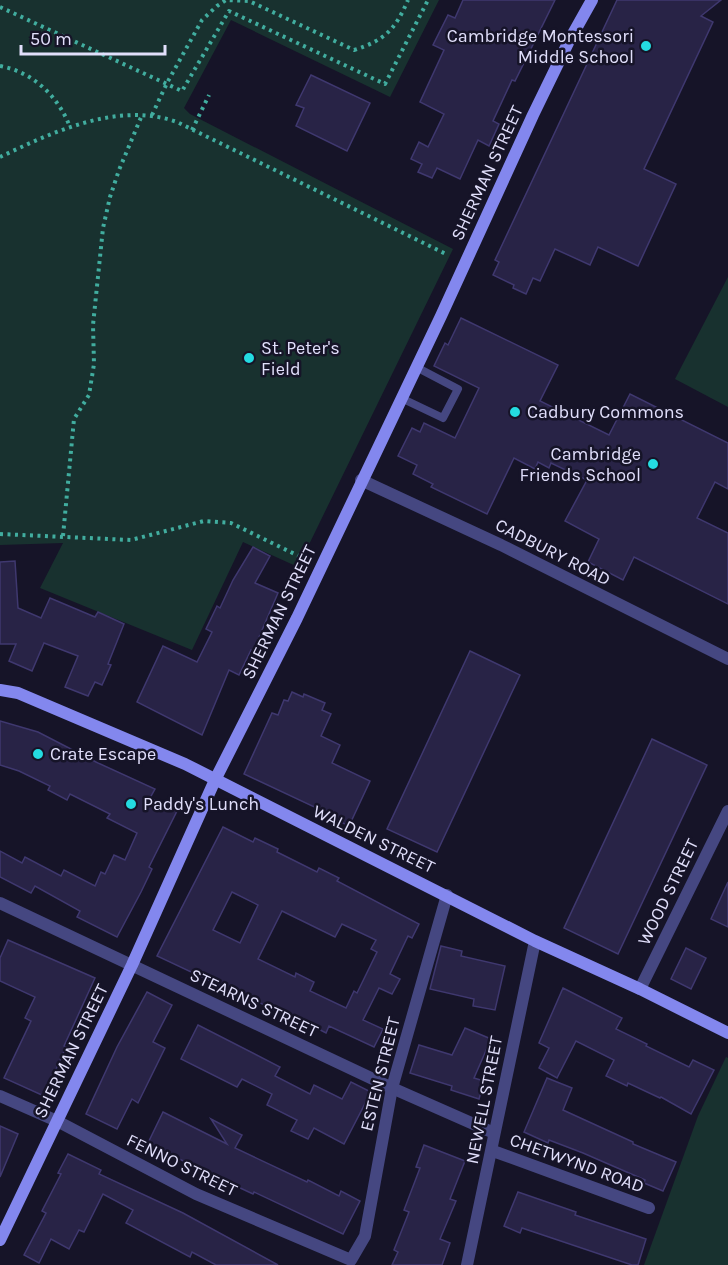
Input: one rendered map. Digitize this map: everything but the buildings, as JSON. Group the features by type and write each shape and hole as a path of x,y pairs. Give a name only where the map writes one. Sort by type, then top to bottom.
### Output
{"street":[{"name":"SHERMAN STREET","path":"0,1240 132,965 215,780 321,566 533,115 592,0"},
{"name":"CADBURY ROAD","path":"361,480 501,545 728,659"},
{"name":"WALDEN STREET","path":"0,690 18,693 185,764 535,941 640,989 728,1033"},
{"name":"WOOD STREET","path":"640,989 728,811"},
{"name":"ESTEN STREET","path":"351,1260 365,1236 392,1088 447,895"},
{"name":"STEARNS STREET","path":"0,903 392,1088 494,1133"},
{"name":"NEWELL STREET","path":"467,1265 493,1151 494,1133 535,941"},
{"name":"FENNO STREET","path":"0,1096 57,1121 196,1194 351,1260"},
{"name":"CHETWYND ROAD","path":"493,1151 649,1208"}],"lane":[{"path":"400,398 443,418 458,390 416,367"}],"path":[{"path":"152,116 167,83 202,20 226,0 249,1 354,50 373,44 388,34 401,16 408,0"},
{"path":"0,7 182,91 229,11 385,84 428,0"},
{"path":"0,66 17,69 41,84 59,105 70,128"},
{"path":"192,130 208,95"},
{"path":"63,536 74,419 89,395 94,364 93,325 103,228 119,170 142,115"},
{"path":"0,157 70,128 105,119 142,115 161,116 448,255"},
{"path":"0,534 130,540 204,521 231,523 321,566"}],"green space":[{"path":"0,0 439,0 390,97 231,20 184,108 190,114 453,249 298,567 243,542 192,650 40,588 63,543 0,545"},
{"path":"728,277 728,407 675,379"},
{"path":"726,1057 728,1058 728,1265 644,1265 698,1116"}],"place":[{"name":"Cambridge Montessori Middle School","path":"646,46"},
{"name":"St. Peter's Field","path":"249,358"},
{"name":"Cadbury Commons","path":"515,412"},
{"name":"Cambridge Friends School","path":"653,464"},
{"name":"Crate Escape","path":"38,754"},
{"name":"Paddy's Lunch","path":"131,804"}]}
